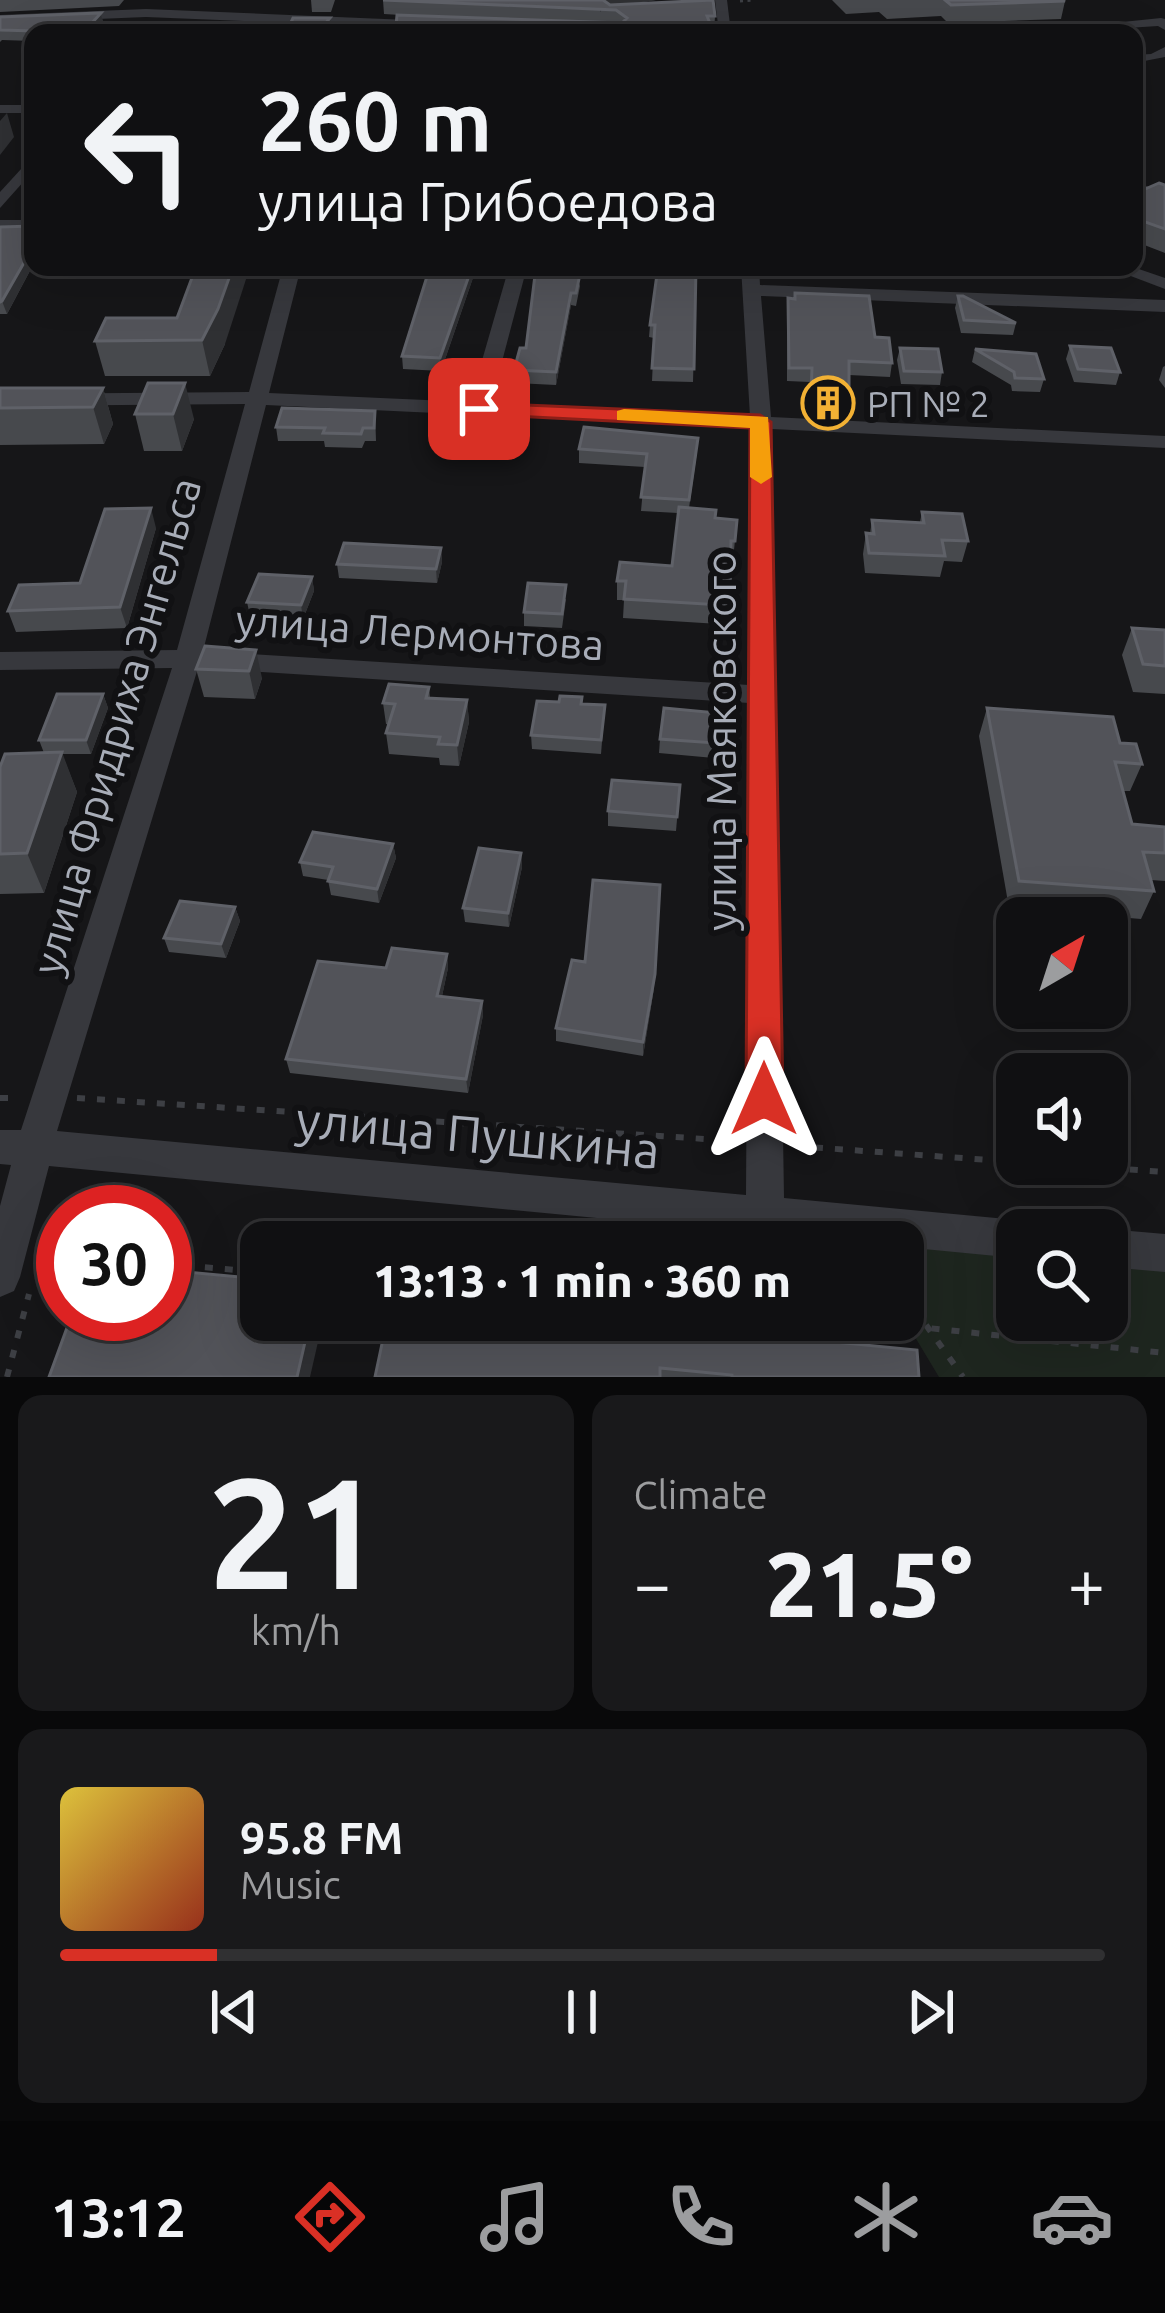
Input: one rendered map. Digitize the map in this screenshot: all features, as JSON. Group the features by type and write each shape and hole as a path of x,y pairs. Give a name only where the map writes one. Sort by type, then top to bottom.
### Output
{"street":[{"path":"146,13 156,0"},
{"path":"0,20 146,13 307,24"},
{"path":"160,24 183,16"},
{"path":"1129,24 1161,22 1165,26"},
{"path":"0,203 24,172"},
{"name":"улица Фридриха Энгельса","path":"0,1277 16,1148 48,1098 188,659 289,276"},
{"path":"479,409 516,276"},
{"path":"751,279 1165,307"},
{"name":"улица Маяковского","path":"751,279 760,422 765,1215"},
{"path":"0,400 254,398 1165,442"},
{"name":"улица Лермонтова","path":"0,661 188,659 762,695"},
{"name":"улица Пушкина","path":"16,1148 996,1237"},
{"path":"1128,1249 1165,1253"}],"path":[{"path":"740,1 754,0"},
{"path":"0,1098 996,1160"},
{"path":"1128,1169 1165,1172"},
{"path":"192,1266 240,1270"},
{"path":"7,1377 36,1268"},
{"path":"926,1325 1165,1353"},
{"path":"926,1325 963,1377"}],"shaded area":[{"path":"924,1245 996,1253 996,1341 1128,1341 1128,1267 1165,1271 1165,1377 939,1377 917,1341 924,1341"}],"building":[{"path":"383,0 603,0 610,5 713,0 715,16 707,16 710,24 396,24 397,15 622,23 627,18 616,10"},
{"path":"945,0 1063,0 1065,1 951,5"},
{"path":"101,13 91,24 24,24 24,31 0,30 0,17"},
{"path":"293,18 330,18 325,24 290,24"},
{"path":"1165,185 1165,229 1143,221 1143,190"},
{"path":"24,226 24,263 0,302 0,227"},
{"path":"193,276 230,276 202,340 95,341 106,318 177,318"},
{"path":"427,276 469,276 440,358 402,356"},
{"path":"535,276 580,276 576,293 571,293 556,372 514,370 520,348 526,348"},
{"path":"657,276 696,276 694,369 652,368 655,325 650,325"},
{"path":"795,293 869,296 875,337 889,338 892,363 849,361 849,397 811,394 812,368 789,368 788,298 795,299"},
{"path":"958,296 963,296 1016,323 964,320"},
{"path":"1070,346 1111,348 1120,372 1078,369"},
{"path":"900,348 938,349 942,372 904,371"},
{"path":"975,349 1036,354 1044,379 1015,378 1014,372"},
{"path":"148,383 185,383 173,414 135,414"},
{"path":"0,388 103,388 93,407 0,408"},
{"path":"282,408 375,411 374,428 363,428 361,434 276,427"},
{"path":"479,414 511,415 505,436 473,434"},
{"path":"584,427 698,438 689,500 641,497 647,454 579,449"},
{"path":"679,507 716,510 715,518 737,520 735,541 731,541 730,589 722,588 721,605 624,599 626,581 617,581 620,562 672,566"},
{"path":"151,508 120,607 8,611 19,585 80,583 105,509"},
{"path":"922,512 962,514 968,541 942,540 945,556 869,553 866,533 874,534 872,520 924,523"},
{"path":"344,543 441,548 436,569 337,564"},
{"path":"259,574 312,577 301,605 247,602"},
{"path":"528,583 566,585 562,614 524,612"},
{"path":"1132,628 1165,630 1165,666 1143,664"},
{"path":"205,646 256,650 249,671 196,669"},
{"path":"389,684 429,687 426,698 467,700 457,745 438,744 440,737 386,733 395,704 383,703"},
{"path":"57,694 103,694 86,740 39,740"},
{"path":"560,696 582,697 581,704 605,705 601,740 531,735 537,701 559,702"},
{"path":"664,708 718,713 715,743 660,739"},
{"path":"987,708 1113,717 1120,743 1136,744 1142,764 1115,762 1132,824 1165,827 1165,853 1143,852 1154,891 1019,881"},
{"path":"62,752 27,853 0,854 0,767 5,754"},
{"path":"612,780 680,785 677,817 608,811"},
{"path":"313,832 393,844 377,889 328,881 333,867 300,862"},
{"path":"479,848 521,853 508,913 463,908"},
{"path":"593,880 660,885 655,974 643,1042 556,1028 572,960 585,962"},
{"path":"180,901 235,907 221,944 164,938"},
{"path":"392,948 447,954 437,996 482,1001 466,1079 286,1059 318,961 386,968"},
{"path":"192,1273 240,1277 240,1341 305,1341 297,1377 49,1377 62,1341 192,1341"},
{"path":"383,1341 824,1341 917,1350 919,1377 732,1377 660,1368 660,1377 375,1377"}],"slow traffic":[{"path":"624,416 760,422 761,477"}],"place":[{"name":"РП № 2","path":"828,403"}],"route":[{"path":"479,409 760,422 764,1099"}]}
